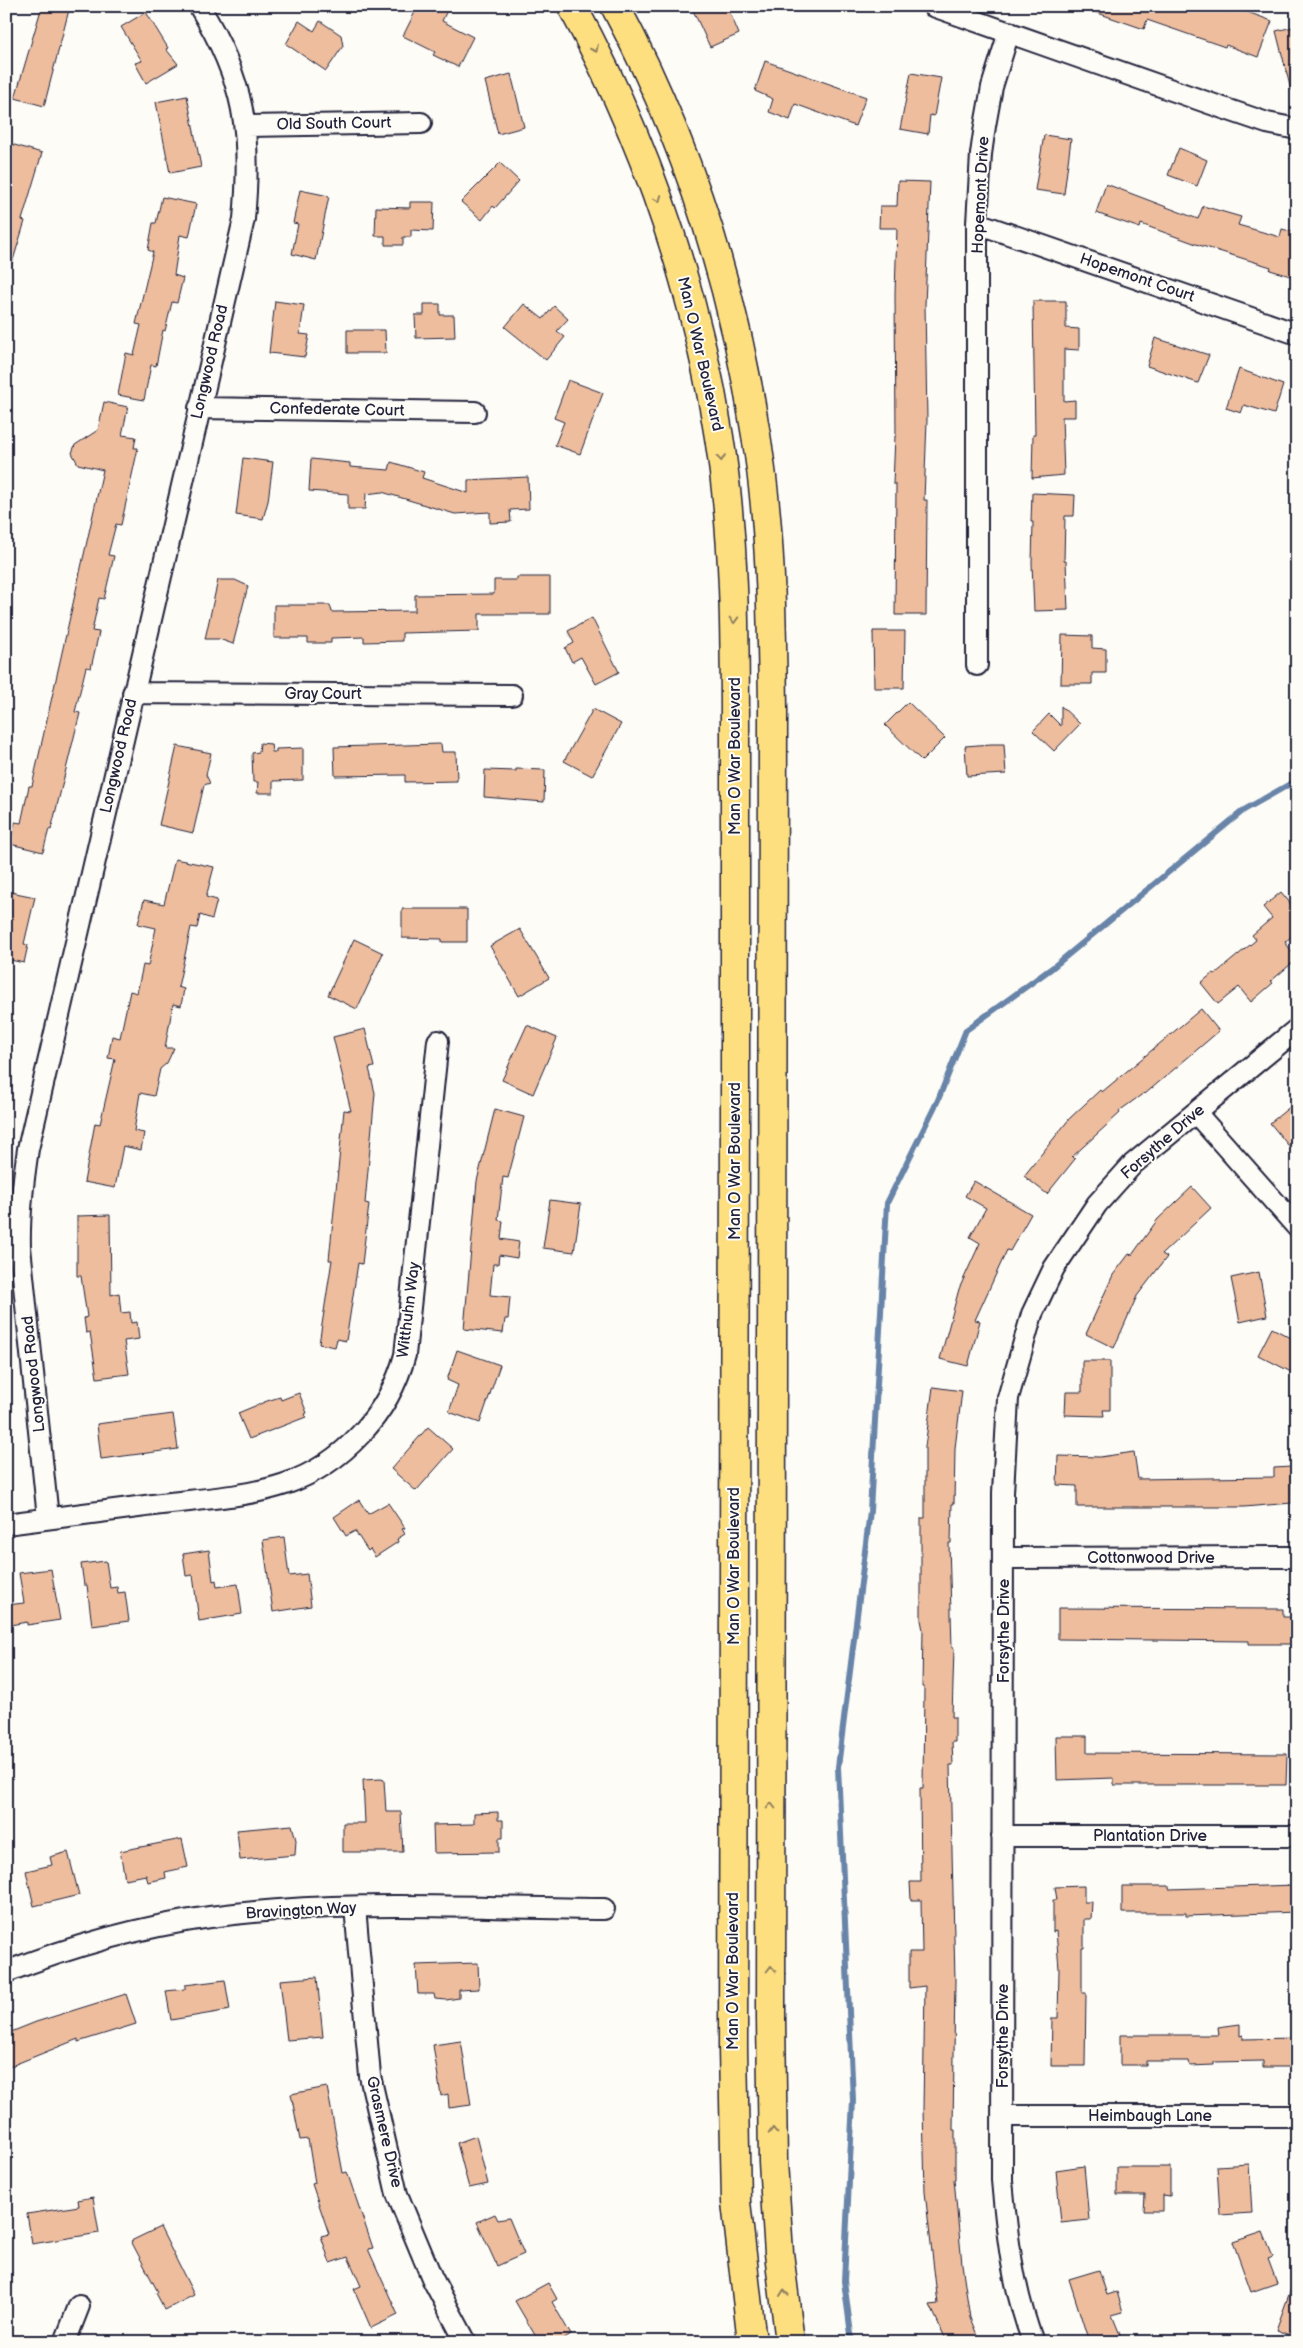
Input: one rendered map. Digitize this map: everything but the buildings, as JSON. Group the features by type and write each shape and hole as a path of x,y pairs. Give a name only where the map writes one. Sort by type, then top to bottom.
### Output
{"main road":[{"name":"Man O War Boulevard","path":"572,6 619,97 665,217 678,260 704,356 719,438 733,581 735,649 736,1187 732,2048 736,2202 752,2342"},
{"path":"615,6 669,119 710,235 746,372 757,436 766,520 772,623 774,710 771,2018 774,2171 779,2253 790,2342"}],"street":[{"name":"Longwood Road","path":"48,1518 20,1247 19,1212 28,1149 244,219 247,178 246,126 237,84 214,31 199,6"},
{"path":"933,6 1267,123 1297,129"},
{"name":"Hopemont Drive","path":"977,665 977,223 981,154 985,126 992,87 1009,32"},
{"name":"Old South Court","path":"246,126 421,123"},
{"name":"Hopemont Court","path":"977,223 1297,334"},
{"name":"Confederate Court","path":"199,408 475,412"},
{"name":"Gray Court","path":"133,694 512,695"},
{"name":"Forsythe Drive","path":"1033,2342 1014,2281 1007,2235 1002,2180 1003,1494 1008,1398 1032,1314 1054,1268 1097,1204 1133,1164 1297,1029"},
{"name":"Witthuhn Way","path":"6,1524 234,1495 286,1483 316,1470 340,1453 377,1416 400,1371 404,1355 438,1041"},
{"path":"1196,1113 1297,1227"},
{"name":"Cottonwood Drive","path":"1004,1558 1297,1558"},
{"name":"Plantation Drive","path":"1002,1836 1297,1836"},
{"name":"Bravington Way","path":"6,1972 93,1941 211,1917 285,1910 355,1907 604,1909"},
{"name":"Grasmere Drive","path":"355,1907 370,2076 398,2194 432,2278 466,2342"},
{"name":"Heimbaugh Lane","path":"1003,2116 1297,2116"},
{"path":"65,2342 79,2306"}],"waterway":[{"path":"852,2342 844,2281 853,2100 838,1767 870,1511 887,1203 938,1100 966,1030 1052,968 1244,810 1297,780"}]}
